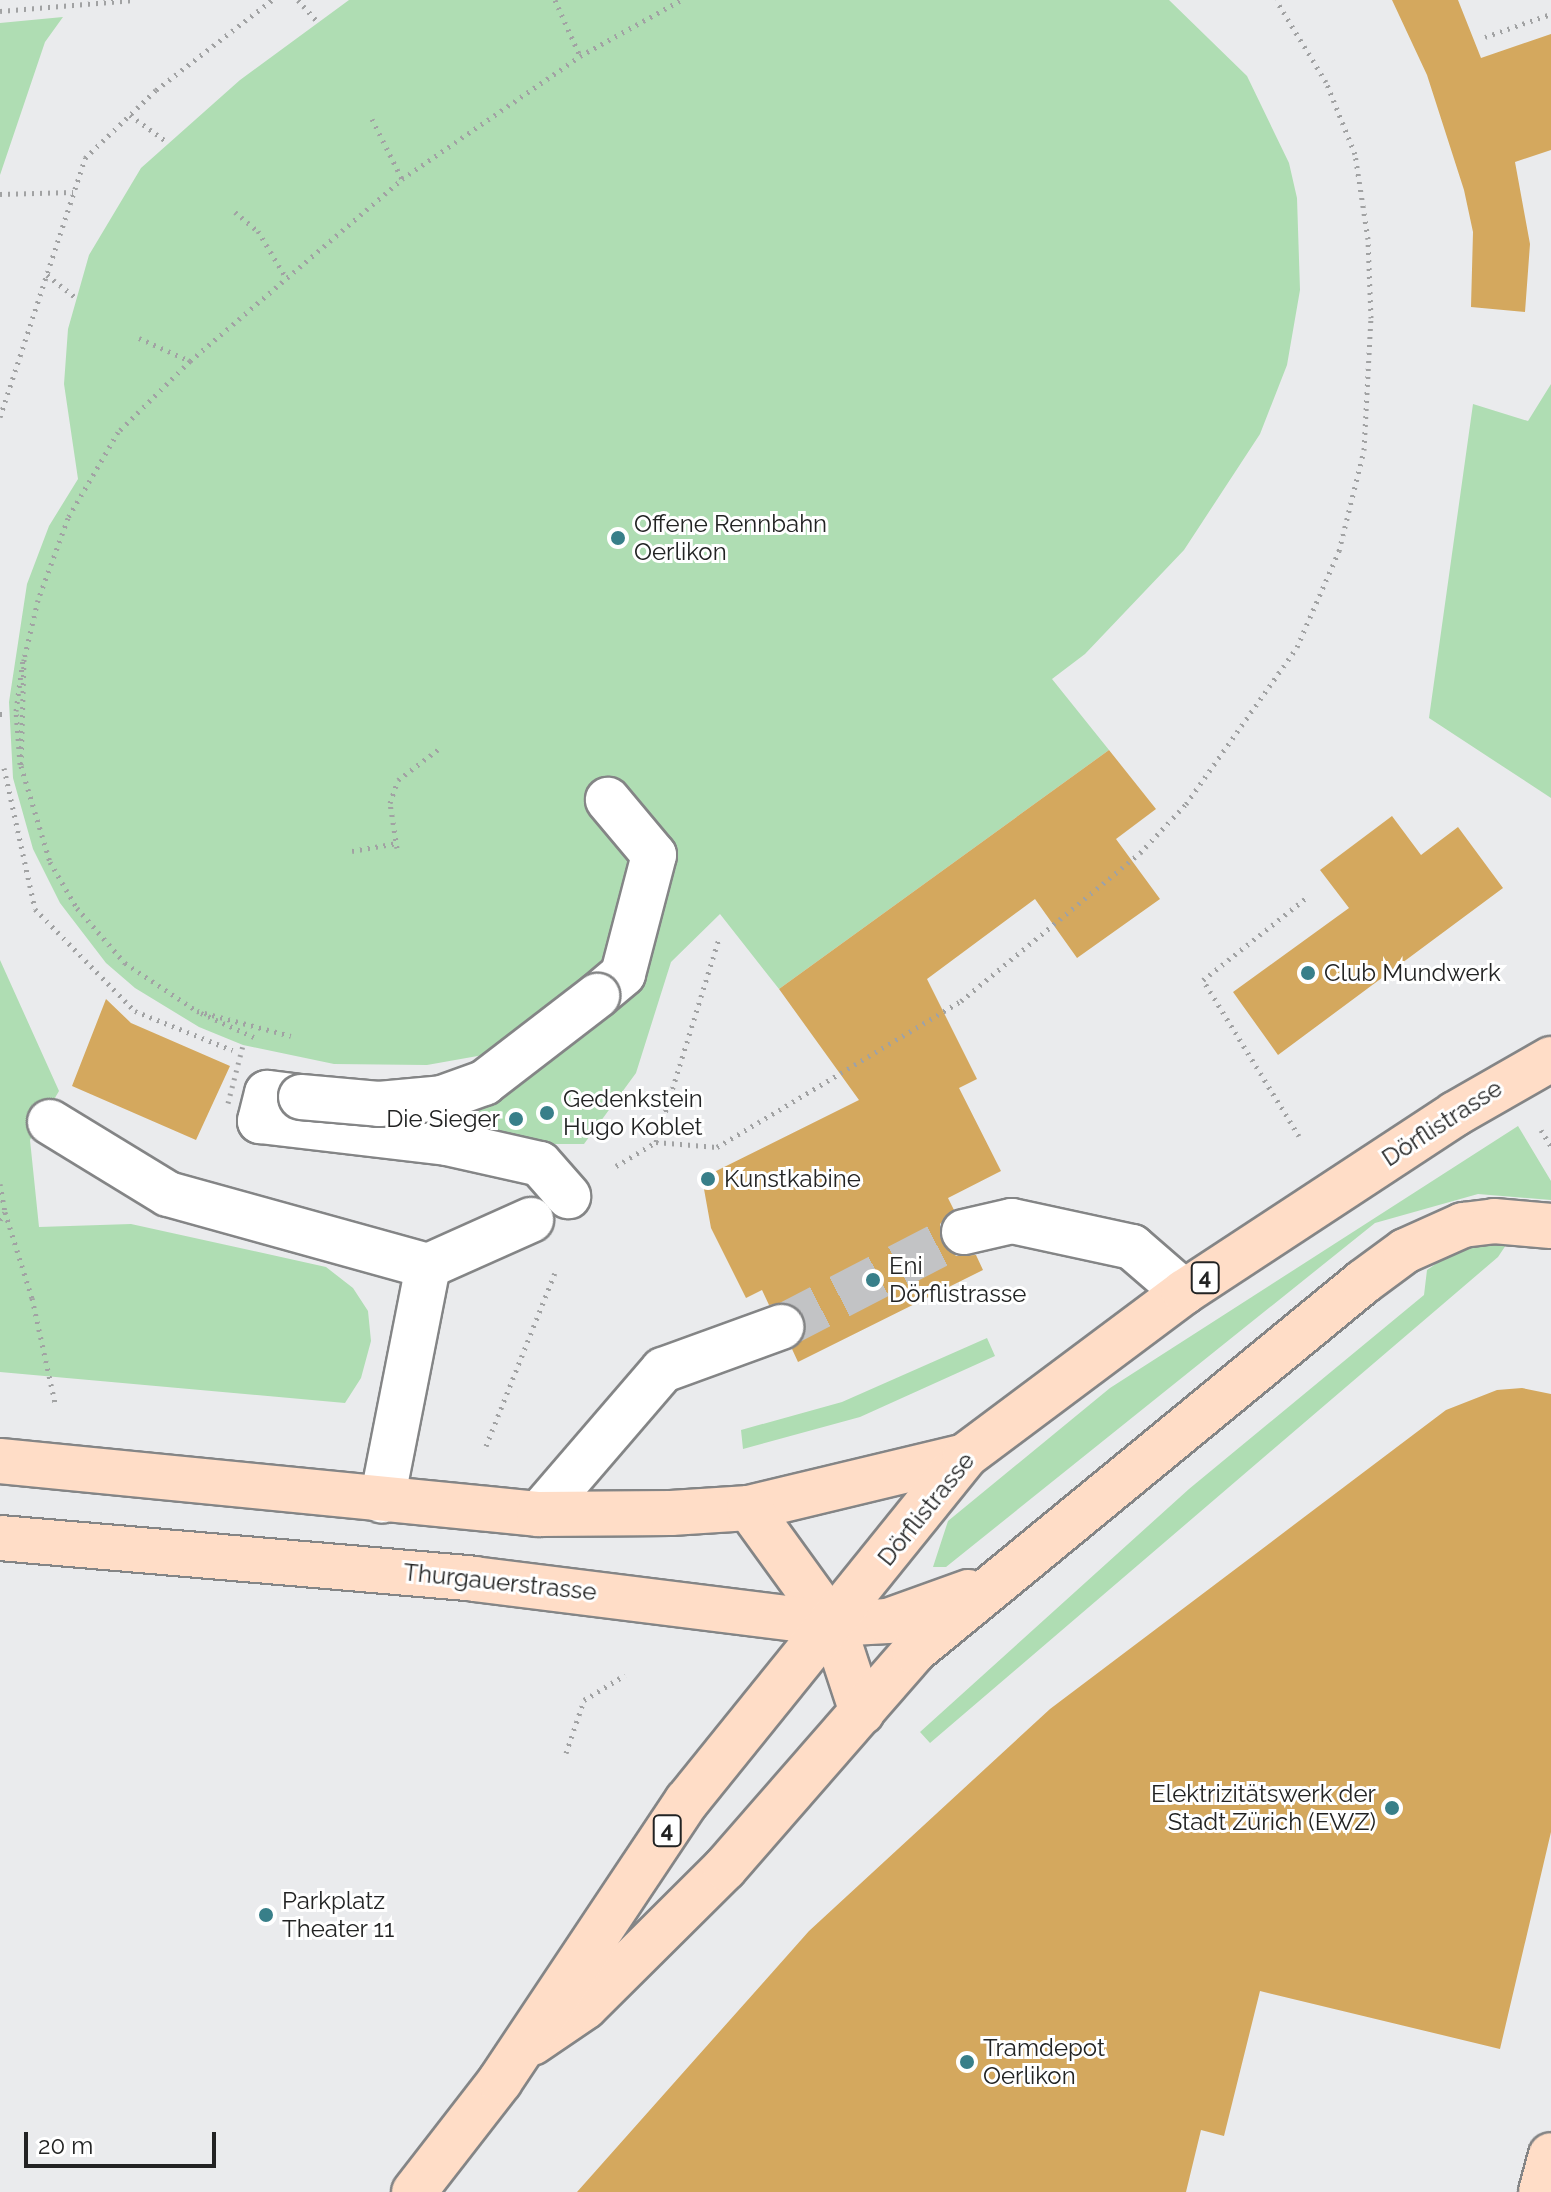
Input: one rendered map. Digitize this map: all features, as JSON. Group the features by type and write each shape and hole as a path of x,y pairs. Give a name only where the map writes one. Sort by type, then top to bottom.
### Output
{"main road":[{"name":"Dörflistrasse","path":"414,2192 521,2052 561,1984 687,1801 833,1624 965,1456 1184,1292 1455,1114 1551,1059"},
{"name":"Dörflistrasse","path":"521,2052 585,2007 740,1852 914,1651 1405,1251 1463,1225 1494,1221 1551,1226"},
{"path":"0,1461 382,1501 539,1514 749,1508 965,1456"},
{"path":"749,1508 833,1624 862,1712"},
{"name":"Thurgauerstrasse","path":"0,1538 489,1580 833,1624 888,1621 993,1584"},
{"path":"1541,2192 1551,2155"}],"lane":[{"path":"568,1196 540,1164 447,1143 260,1121 267,1093 379,1104 442,1098 484,1083 623,974 654,855 608,800"},
{"path":"50,1122 168,1194 428,1266 531,1220"},
{"path":"964,1232 1012,1221 1132,1247 1184,1292"},
{"path":"382,1501 428,1266"},
{"path":"539,1514 663,1370 781,1327"}],"path":[{"path":"0,11 135,0"},
{"path":"0,417 85,158 130,115 272,0"},
{"path":"298,0 318,22"},
{"path":"555,0 580,56"},
{"path":"251,1036 197,1011 125,963 77,908 50,862 21,766 24,659 38,600 86,484 118,432 190,361 285,276 402,179 580,56 681,0"},
{"path":"486,1446 568,1239 568,1196 656,1142 717,1147 961,1001 1140,853 1186,804 1297,647 1339,551 1364,450 1371,318 1368,239 1355,154 1326,82 1276,0"},
{"path":"1485,37 1551,14"},
{"path":"130,115 167,142"},
{"path":"372,119 402,179"},
{"path":"0,194 73,192"},
{"path":"235,212 258,231 285,276"},
{"path":"47,275 75,297"},
{"path":"139,338 190,361"},
{"path":"0,714 8,714"},
{"path":"352,851 397,845 390,803 398,780 440,748"},
{"path":"4,768 35,909 135,1011 245,1056"},
{"path":"1299,1136 1203,980 1306,898"},
{"path":"656,1142 719,938"},
{"path":"197,1011 247,1027 288,1035"},
{"path":"228,1103 243,1045"},
{"path":"0,1184 5,1212 32,1298 55,1403"},
{"path":"0,1220 5,1212"},
{"path":"566,1753 584,1700 625,1675"}],"green space":[{"name":"Offene Rennbahn Oerlikon","path":"349,0 1169,0 1247,76 1289,163 1297,198 1300,290 1287,365 1260,434 1184,550 1085,654 1052,679 1109,750 779,989 720,914 671,962 636,1073 584,1144 524,1144 463,1112 561,1041 427,1065 334,1064 243,1045 199,1027 135,988 106,963 60,903 33,849 13,778 9,702 27,584 49,526 78,479 64,384 68,329 89,255 141,168 240,80"},
{"path":"63,17 45,42 0,175 0,23"},
{"path":"1551,384 1551,798 1429,718 1473,404 1528,421"},
{"path":"0,960 59,1091 30,1140 39,1227 131,1224 326,1267 353,1288 368,1311 371,1341 361,1378 345,1403 0,1372"},
{"path":"1518,1126 1551,1181 1551,1200 1478,1194 1375,1223 946,1567 933,1567 948,1521 1110,1388"},
{"path":"1489,1239 1510,1239 1498,1257 930,1743 920,1732 1189,1489 1424,1295 1427,1270 1456,1250"},
{"path":"987,1338 995,1356 860,1417 743,1449 741,1430 842,1402"}],"building":[{"path":"1392,0 1458,0 1481,58 1551,34 1551,150 1515,162 1530,244 1525,312 1471,307 1473,232 1464,190 1427,75"},
{"path":"1109,750 1156,809 1116,839 1160,899 1077,958 1035,899 927,979 977,1079 959,1088 1001,1171 948,1198 954,1210 940,1224 940,1237 956,1256 976,1255 983,1270 798,1362 792,1349 805,1332 804,1318 786,1303 769,1305 762,1290 746,1298 711,1228 702,1178 859,1100 779,989"},
{"path":"1392,816 1421,855 1458,827 1503,888 1278,1055 1233,992 1349,908 1320,870"},
{"path":"106,999 131,1023 230,1066 196,1140 72,1086"},
{"path":"1522,1388 1551,1394 1551,1832 1500,2049 1260,1991 1224,2136 1201,2130 1186,2192 577,2192 809,1931 1050,1709 1446,1410 1497,1390"}],"tunnel":[{"path":"781,1327 964,1232"}],"place":[{"name":"Offene Rennbahn Oerlikon","path":"618,538"},
{"name":"Club Mundwerk","path":"1308,973"},
{"name":"Gedenkstein Hugo Koblet","path":"547,1113"},
{"name":"Die Sieger","path":"516,1119"},
{"name":"Kunstkabine","path":"708,1179"},
{"name":"Eni Dörflistrasse","path":"873,1280"},
{"name":"Elektrizitätswerk der Stadt Zürich (EWZ)","path":"1392,1808"},
{"name":"Parkplatz Theater 11","path":"266,1915"},
{"name":"Tramdepot Oerlikon","path":"967,2062"}]}
